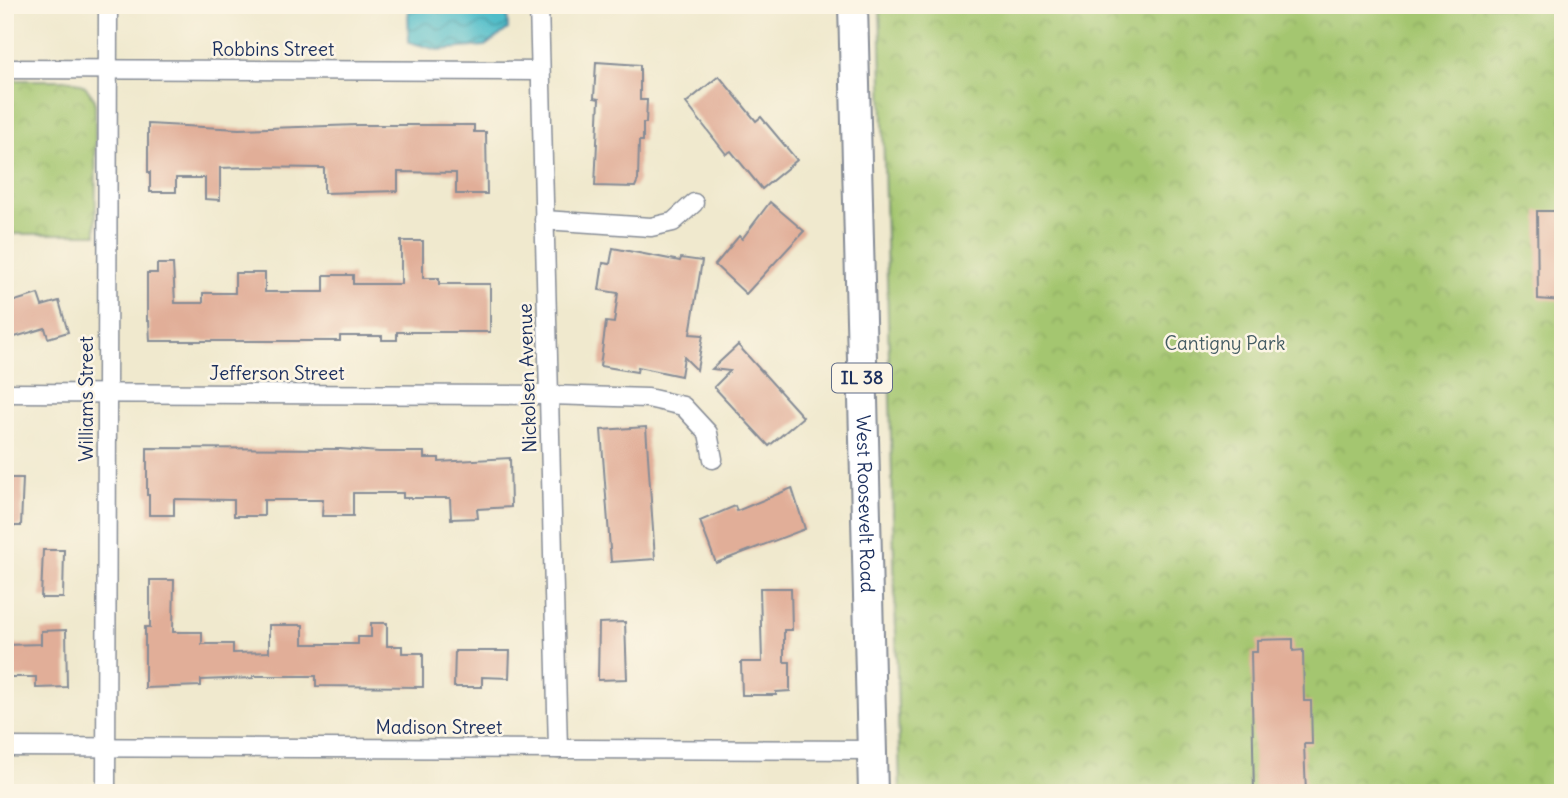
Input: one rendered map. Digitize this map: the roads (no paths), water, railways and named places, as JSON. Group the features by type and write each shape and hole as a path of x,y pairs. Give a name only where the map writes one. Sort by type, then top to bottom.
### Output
{"main road":[{"name":"West Roosevelt Road","path":"853,5 873,793"}],"street":[{"name":"Williams Street","path":"106,793 108,5"},
{"name":"Nickolsen Avenue","path":"539,5 558,749"},
{"name":"Robbins Street","path":"5,69 540,71"},
{"path":"544,220 651,227 673,222 694,203"},
{"name":"Jefferson Street","path":"5,393 549,395 648,398 683,406 708,433 713,459"},
{"name":"Madison Street","path":"5,747 872,750"}],"water":[{"path":"408,5 507,5 508,29 485,46 438,50 409,42"}],"park label":[{"name":"Cantigny Park","path":"1225,343"}]}
